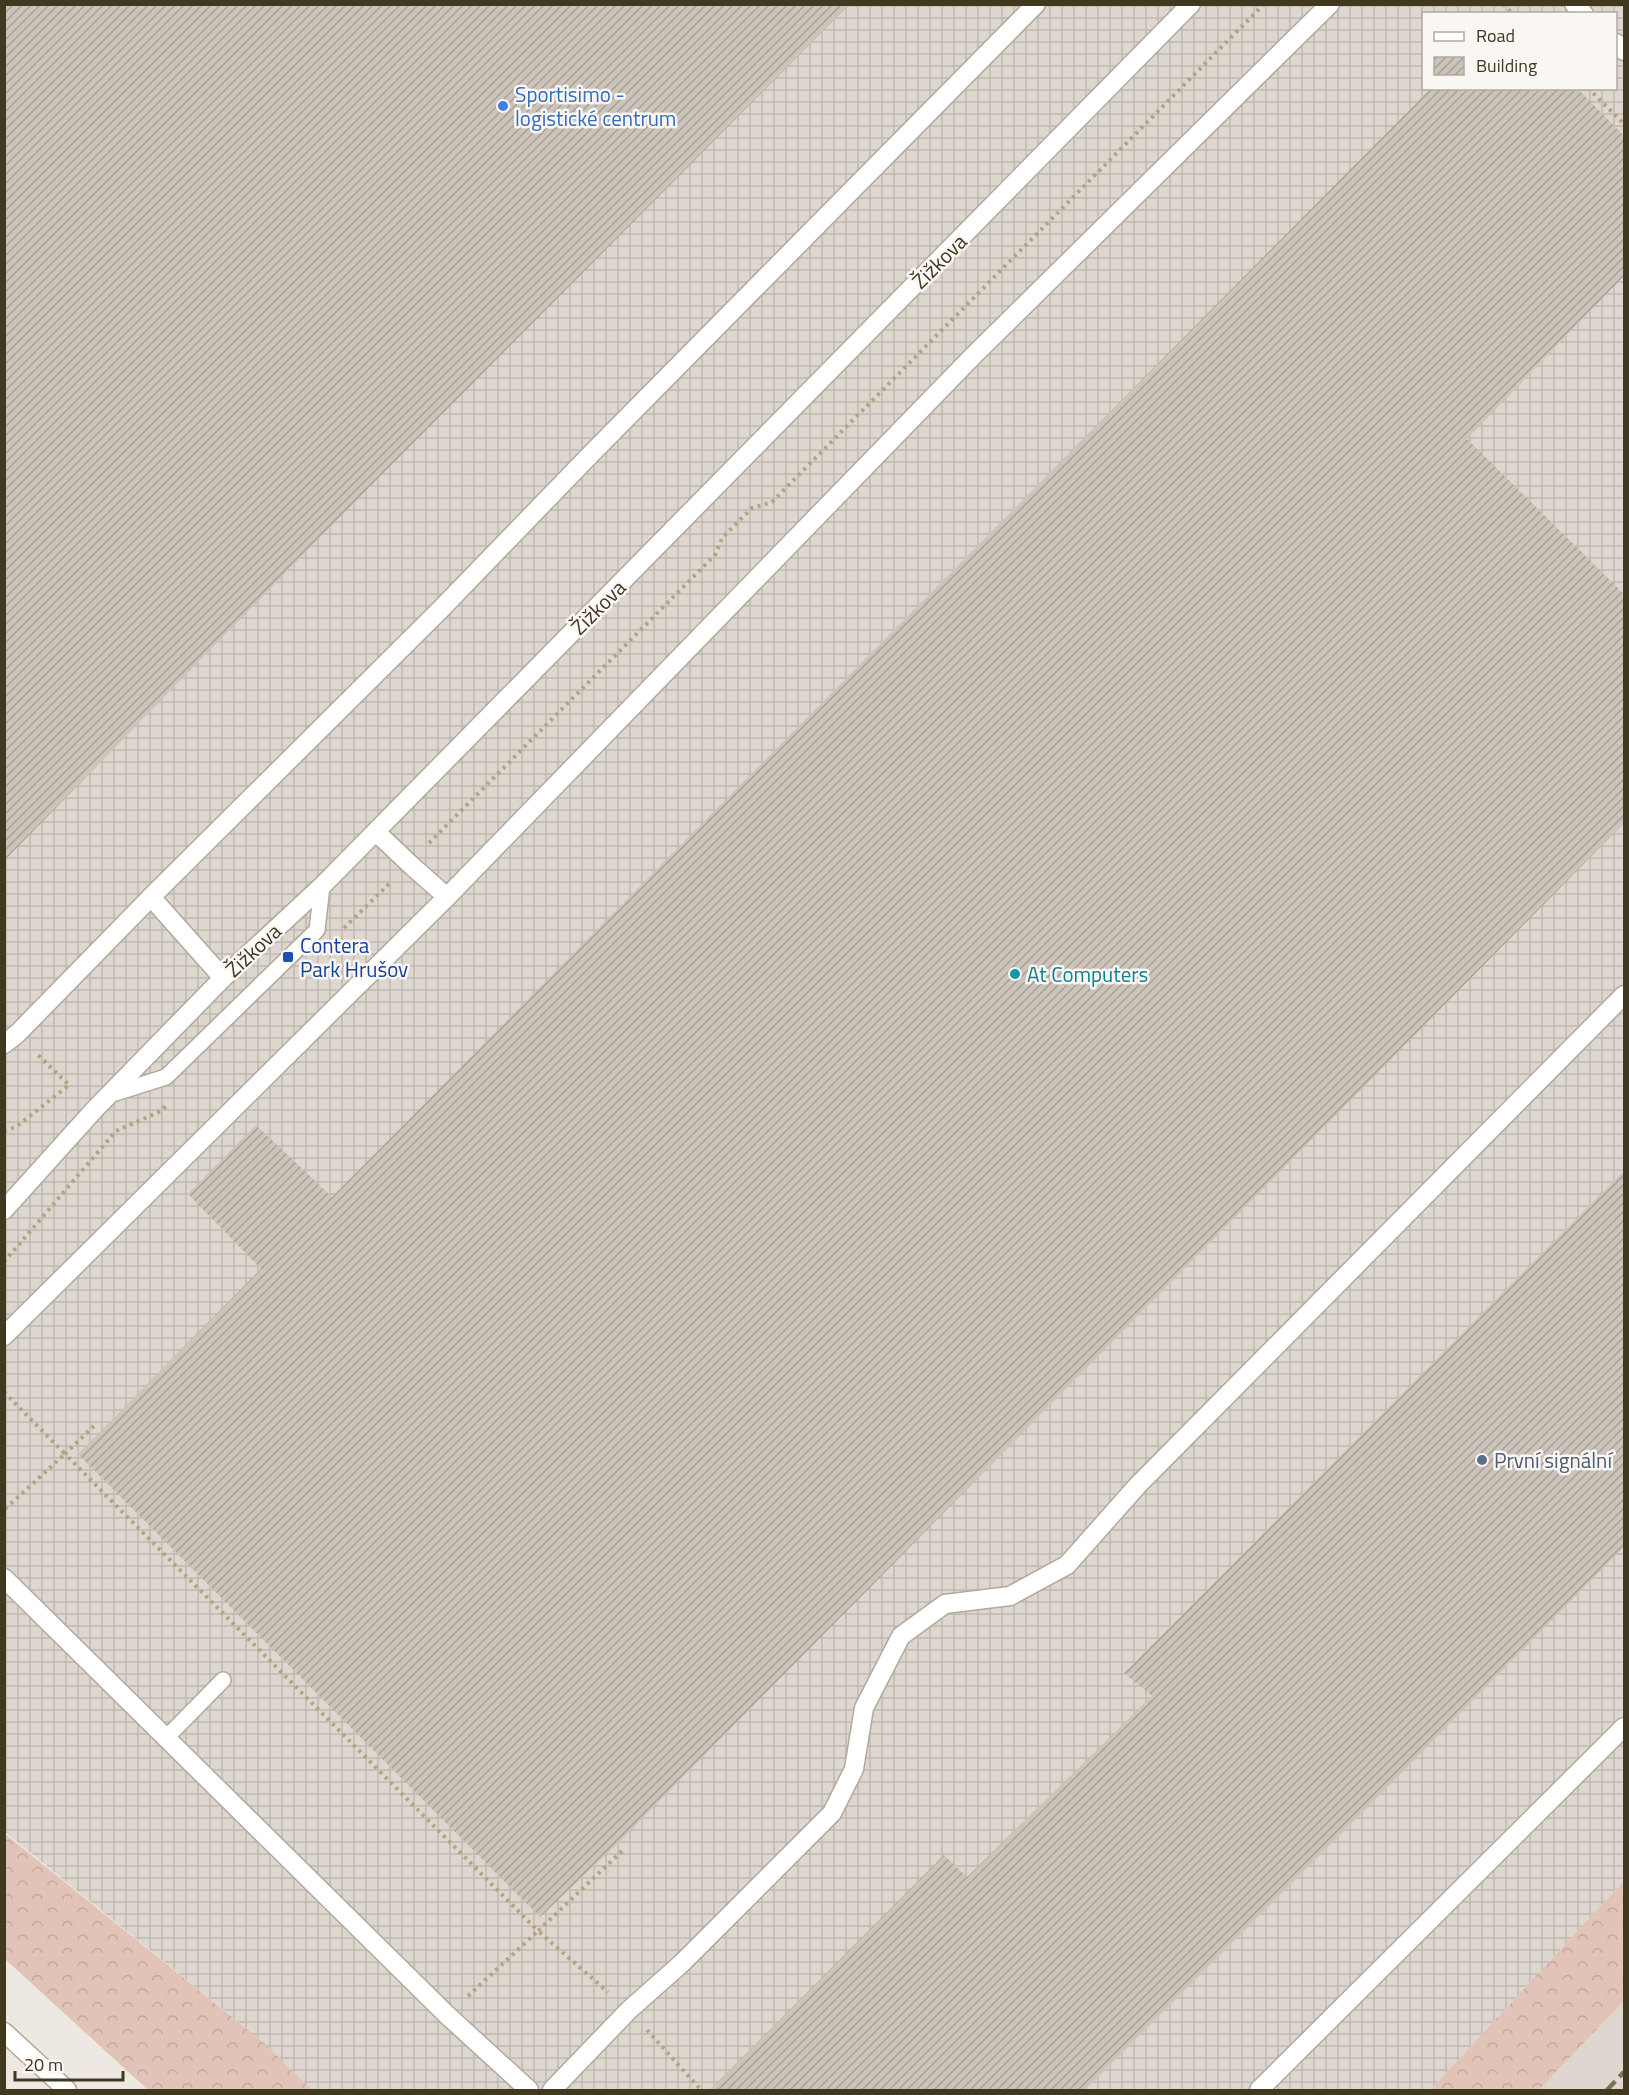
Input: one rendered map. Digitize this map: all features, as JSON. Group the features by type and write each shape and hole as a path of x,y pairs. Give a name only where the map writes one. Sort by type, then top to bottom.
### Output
{"street":[{"path":"4,1044 17,1034 151,897 440,610 1036,4"},
{"name":"Žižkova","path":"4,1210 109,1095 223,978 376,832 1191,4"},
{"path":"4,1336 447,897 973,356 1330,4"},
{"path":"376,832 447,897"},
{"path":"151,897 223,978"},
{"path":"552,2091 629,2010 687,1959 832,1813 854,1769 864,1708 902,1636 945,1604 1010,1596 1067,1565 1138,1485 1624,995"},
{"path":"4,1578 447,2014 529,2091"},
{"path":"1259,2091 1624,1728"},
{"path":"4,2032 67,2091"}],"lane":[{"path":"109,1095 165,1077 317,930 322,886"},
{"path":"167,1737 223,1680"}],"path":[{"path":"343,929 715,555 722,538 752,508 772,502 1264,4"},
{"path":"1590,90 1624,124"},
{"path":"4,1131 16,1127 69,1085"},
{"path":"4,1262 116,1131 161,1111 169,1103"},
{"path":"4,1392 538,1931"},
{"path":"4,1510 66,1454 94,1425"},
{"path":"447,2014 623,1850"}],"shaded area":[{"path":"4,5 1624,5 1624,1881 1430,2090 312,2090 263,2042 5,1832"},
{"path":"1624,2001 1624,2090 1539,2090 1589,2038"}],"green space":[{"path":"4,1833 263,2042 312,2090 148,2090 5,1959"},
{"path":"1624,1881 1624,2001 1539,2090 1430,2090"}],"building":[{"path":"4,4 850,4 347,510 4,861"},
{"name":"At Computers","path":"1429,90 1579,90 1624,136 1624,276 1467,439 1624,594 1624,823 617,1844 540,1917 78,1454 261,1269 188,1194 256,1125 332,1197"},
{"path":"1624,1171 1624,1547 1360,1815 1085,2090 710,2090 944,1855 967,1877 1152,1696 1124,1673"}],"railway":[{"path":"1607,2090 1624,2072"}],"place":[{"name":"Sportisimo - logistické centrum","path":"503,106"},
{"name":"Contera Park Hrušov","path":"288,957"},
{"name":"At Computers","path":"1015,974"},
{"name":"První signální","path":"1482,1460"}]}
